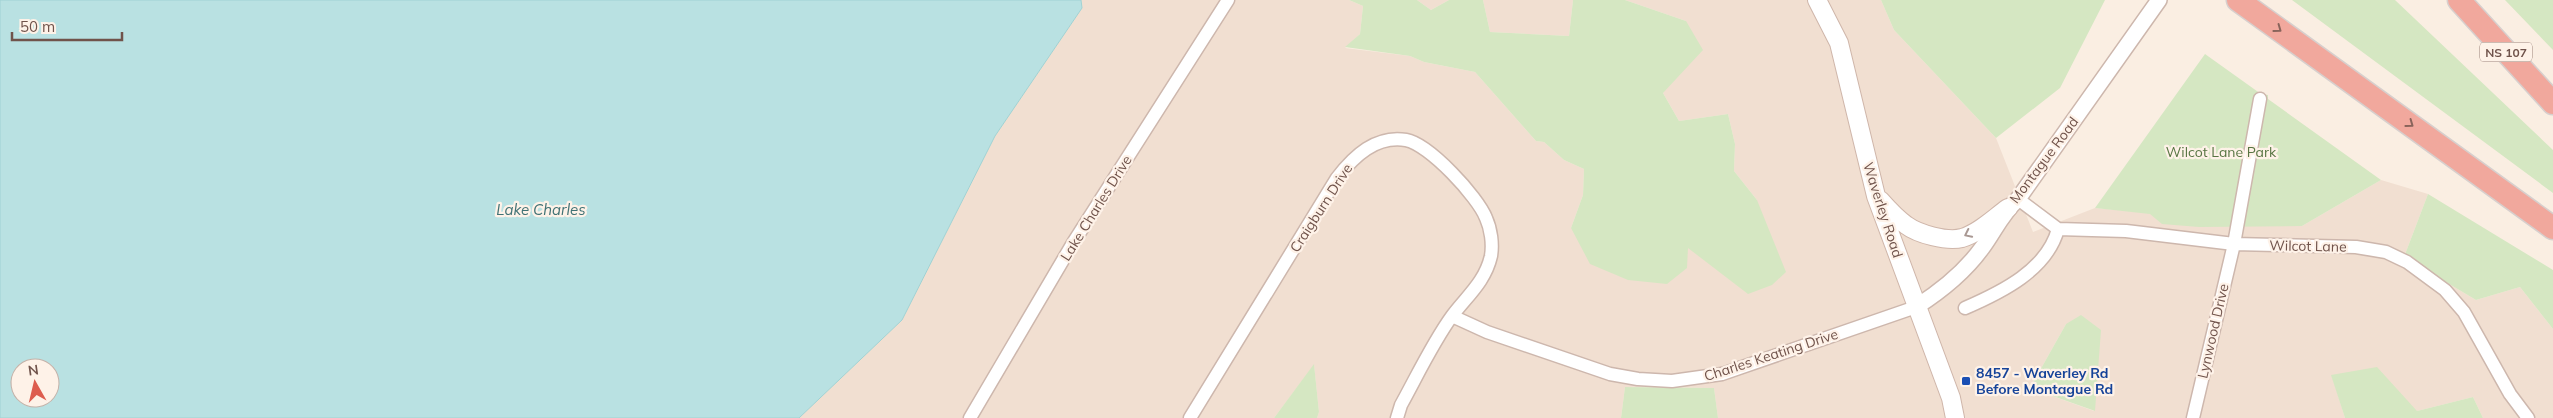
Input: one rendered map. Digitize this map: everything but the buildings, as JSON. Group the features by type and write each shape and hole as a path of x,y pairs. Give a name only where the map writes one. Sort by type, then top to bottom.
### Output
{"highway":[{"path":"2238,0 2553,228"},
{"name":"NS 107","path":"2459,0 2553,103"}],"main road":[{"name":"Waverley Road","path":"1817,0 1839,43 1876,196 1951,398 1955,418"},
{"path":"1876,196 1907,226 1923,233 1951,239 1962,238 1978,229 2013,203"}],"street":[{"name":"Lake Charles Drive","path":"970,418 1074,243 1228,0"},
{"name":"Montague Road","path":"1916,307 1938,293 1973,260 2159,0"},
{"name":"Lynwood Drive","path":"2193,418 2234,244 2260,99"},
{"name":"Craigburn Drive","path":"1190,418 1337,178 1356,156 1381,142 1407,140 1431,153 1462,184 1486,217 1490,229 1491,256 1475,291 1452,316 1401,405 1397,418"},
{"path":"1966,308 2016,281 2038,265 2051,249 2058,229 2013,203"},
{"name":"Wilcot Lane","path":"2058,229 2126,231 2234,244 2356,247 2386,252 2407,262 2446,290 2464,312 2510,394 2528,418"},
{"name":"Charles Keating Drive","path":"1452,316 1487,332 1610,374 1638,380 1672,381 1722,374 1916,307"}],"shaded area":[{"path":"1081,0 1349,0 1363,6 1360,34 1345,48 1410,56 1424,62 1475,72 1536,141 1544,142 1564,160 1584,169 1583,195 1571,228 1687,248 1757,200 1734,171 1735,144 1728,114 1679,121 1663,93 1686,21 1625,0 1881,0 1894,30 1996,138 2033,232 2095,208 2302,226 2381,180 2428,194 2404,257 2476,300 2520,287 2553,329 2553,418 2483,418 2473,397 2417,411 2332,376 2345,418 1718,418 1714,388 1625,387 1621,418 1317,418 1319,412 1314,365 1274,418 799,418 902,320 995,136 1082,8","holes":["2066,324 2094,411 2030,388"]},
{"path":"1417,0 1449,0 1431,10"},
{"path":"1483,0 1573,0 1569,36 1490,32"}],"green space":[{"path":"1349,0 1417,0 1431,10 1449,0 1483,0 1490,32 1569,36 1573,0 1625,0 1686,21 1703,50 1663,93 1679,121 1728,114 1735,144 1734,171 1757,200 1786,272 1772,285 1748,294 1688,248 1687,268 1667,284 1628,280 1590,264 1571,228 1583,195 1584,169 1564,160 1544,142 1536,141 1475,72 1424,62 1410,56 1345,47 1360,34 1363,6"},
{"path":"1881,0 2105,0 2060,88 1996,138 1894,30"},
{"path":"2292,0 2395,0 2553,150 2553,193"},
{"path":"2505,0 2553,0 2553,50"},
{"name":"Wilcot Lane Park","path":"2205,54 2261,94 2268,95 2268,99 2381,180 2302,226 2199,227 2162,224 2150,214 2095,208"},
{"path":"2428,194 2553,270 2553,329 2520,287 2476,300 2404,257"},
{"path":"2081,315 2101,330 2095,411 2030,388 2066,324"},
{"path":"1314,364 1319,412 1317,418 1274,418"},
{"path":"2377,367 2417,411 2473,397 2483,418 2345,418 2331,375"},
{"path":"1625,387 1714,388 1718,418 1621,418"}],"water":[{"name":"Lake Charles","path":"0,0 1081,0 1082,8 995,136 902,320 799,418 0,418"}],"place":[{"name":"8457 - Waverley Rd Before Montague Rd","path":"1966,381"}]}
